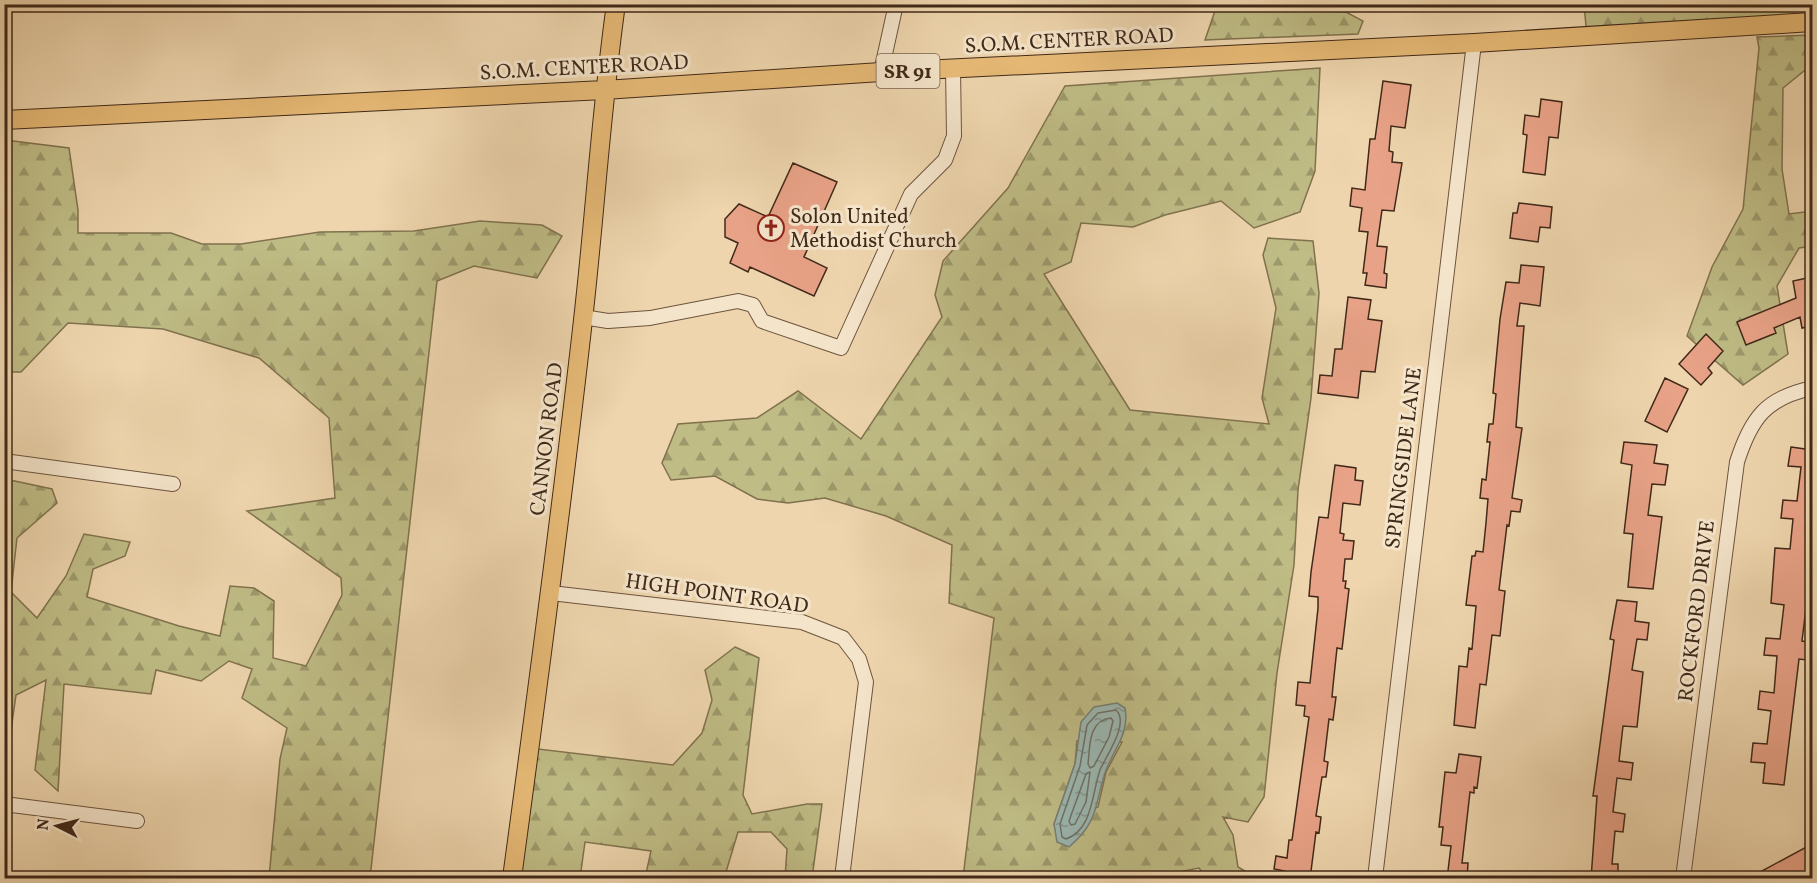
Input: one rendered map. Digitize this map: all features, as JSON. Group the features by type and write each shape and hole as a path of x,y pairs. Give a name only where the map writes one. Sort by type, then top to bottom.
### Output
{"main road":[{"name":"CANNON ROAD","path":"512,879 550,593 583,317 604,90 615,4"},
{"name":"S.O.M. CENTER ROAD","path":"4,120 604,90 953,68 1474,43 1812,22"}],"street":[{"path":"880,72 896,4"},
{"name":"SPRINGSIDE LANE","path":"1375,879 1474,43"},
{"path":"583,317 608,321 650,318 738,302 753,305 762,321 841,348 911,194 945,160 954,136 953,68"},
{"name":"ROCKFORD DRIVE","path":"1683,879 1737,462 1746,434 1776,399 1812,388"},
{"path":"4,461 173,484"},
{"name":"HIGH POINT ROAD","path":"550,593 802,622 843,638 859,659 866,682 842,879"},
{"path":"4,804 136,821"}],"green space":[{"path":"1217,5 1314,5 1314,11 1346,12 1363,21 1358,34 1205,40"},
{"path":"1584,5 1812,5 1812,22 1587,36"},
{"path":"1812,35 1812,71 1804,71 1783,88 1782,169 1789,214 1812,211 1812,246 1799,248 1777,286 1788,354 1743,385 1687,336 1712,267 1743,209 1759,48 1757,37"},
{"path":"1320,68 1315,171 1300,212 1254,228 1221,201 1165,215 1133,227 1081,223 1071,262 1044,274 1130,410 1269,424 1262,398 1276,308 1263,255 1268,238 1313,241 1319,293 1311,398 1298,490 1294,565 1277,673 1264,797 1248,822 1223,817 1233,835 1238,867 1257,878 1207,878 1199,868 1148,878 963,878 994,618 949,603 952,545 886,516 825,498 788,503 757,499 715,476 671,480 662,463 678,424 757,418 798,391 861,439 942,317 935,295 943,261 1008,188 1065,86","holes":["1077,741 1122,742 1106,772 1098,807 1054,824 1075,764"]},
{"path":"5,140 69,148 78,210 78,233 171,233 202,244 241,244 320,232 414,231 480,221 542,225 562,236 537,278 474,266 437,281 370,878 269,878 280,759 287,728 242,698 252,669 229,661 201,681 156,670 151,694 64,684 58,791 35,770 46,680 16,695 5,772 5,479 52,489 57,503 17,538 11,592 37,618 66,576 84,534 130,542 125,556 93,569 87,597 179,626 220,636 230,586 254,588 274,601 273,658 306,666 342,595 341,578 247,511 335,498 329,418 259,358 163,329 68,323 21,372 5,372 10,244 5,241"},
{"path":"735,647 759,658 743,795 752,814 807,804 822,804 812,878 785,878 787,849 771,832 738,832 726,872 731,878 645,878 651,851 585,842 580,878 518,878 530,748 673,765 702,733 712,700 705,670"}],"water":[{"path":"1117,703 1125,708 1123,734 1105,773 1091,821 1079,838 1069,847 1057,842 1054,824 1075,764 1081,722 1094,707"}],"building":[{"path":"1383,81 1411,85 1405,128 1391,126 1389,151 1393,152 1392,162 1402,163 1394,211 1382,210 1377,246 1387,247 1384,273 1387,274 1386,288 1365,285 1367,273 1363,273 1368,232 1359,231 1362,208 1350,206 1352,188 1365,190 1370,139 1375,139"},
{"path":"1541,99 1562,102 1558,138 1549,137 1545,175 1523,172 1527,135 1523,134 1525,115 1539,117"},
{"name":"Solon United Methodist Church","path":"793,163 837,182 804,257 827,268 814,296 750,267 748,272 730,263 738,243 725,237 725,219 739,204 768,217"},
{"path":"1519,203 1552,207 1550,228 1540,227 1538,242 1510,238 1513,213 1517,213"},
{"path":"1521,265 1544,267 1540,306 1520,303 1517,326 1524,326 1516,427 1522,428 1512,498 1522,500 1520,512 1511,511 1509,526 1507,525 1499,590 1505,591 1500,636 1492,635 1486,685 1480,684 1475,728 1454,725 1459,666 1467,667 1469,648 1472,649 1476,606 1466,605 1472,556 1475,556 1476,551 1483,552 1488,499 1480,498 1482,479 1486,480 1490,442 1487,442 1489,424 1493,424 1496,394 1493,393 1500,319 1506,282 1519,283"},
{"path":"1812,277 1812,326 1802,328 1800,317 1774,328 1776,333 1746,345 1737,322 1796,298 1793,281"},
{"path":"1348,297 1371,300 1368,319 1382,321 1375,372 1361,371 1358,398 1318,393 1320,375 1332,376 1335,349 1342,349"},
{"path":"1706,334 1723,351 1708,368 1712,373 1701,385 1679,364"},
{"path":"1665,378 1688,389 1667,432 1645,421"},
{"path":"1624,442 1657,445 1654,463 1668,465 1665,485 1652,484 1648,515 1662,517 1653,589 1628,587 1633,534 1624,533 1632,465 1621,463"},
{"path":"1791,447 1812,450 1812,609 1806,608 1802,641 1809,642 1807,660 1799,659 1784,785 1763,783 1765,763 1751,762 1753,743 1767,744 1771,711 1758,709 1760,691 1774,693 1777,656 1764,655 1766,638 1780,639 1784,605 1771,603 1775,548 1790,549 1793,519 1781,518 1783,500 1797,501 1801,467 1788,466"},
{"path":"1335,465 1356,468 1355,480 1363,481 1360,505 1343,503 1340,533 1344,534 1343,540 1354,541 1352,559 1345,559 1343,581 1346,581 1345,588 1349,589 1342,649 1337,648 1332,697 1336,697 1333,720 1329,719 1324,761 1328,762 1326,777 1322,777 1316,816 1321,817 1319,833 1316,832 1310,879 1284,879 1285,871 1274,869 1276,856 1287,858 1289,840 1292,840 1309,717 1304,716 1305,706 1296,705 1298,682 1310,683 1318,608 1318,597 1309,596 1311,572 1319,517 1328,518"},
{"path":"1617,600 1637,602 1635,621 1649,623 1647,640 1637,639 1632,670 1643,672 1637,727 1623,726 1619,761 1633,763 1631,780 1617,778 1613,812 1625,814 1623,832 1615,831 1612,864 1618,864 1618,879 1591,879 1597,796 1593,796 1614,640 1610,639"},
{"path":"1459,754 1481,757 1477,788 1474,787 1474,793 1470,792 1462,863 1468,863 1467,879 1447,879 1451,846 1441,845 1443,827 1439,827 1445,772 1456,773"},
{"path":"1812,844 1812,869 1794,879 1747,879"}],"place":[{"name":"Solon United Methodist Church","path":"771,228"}]}
